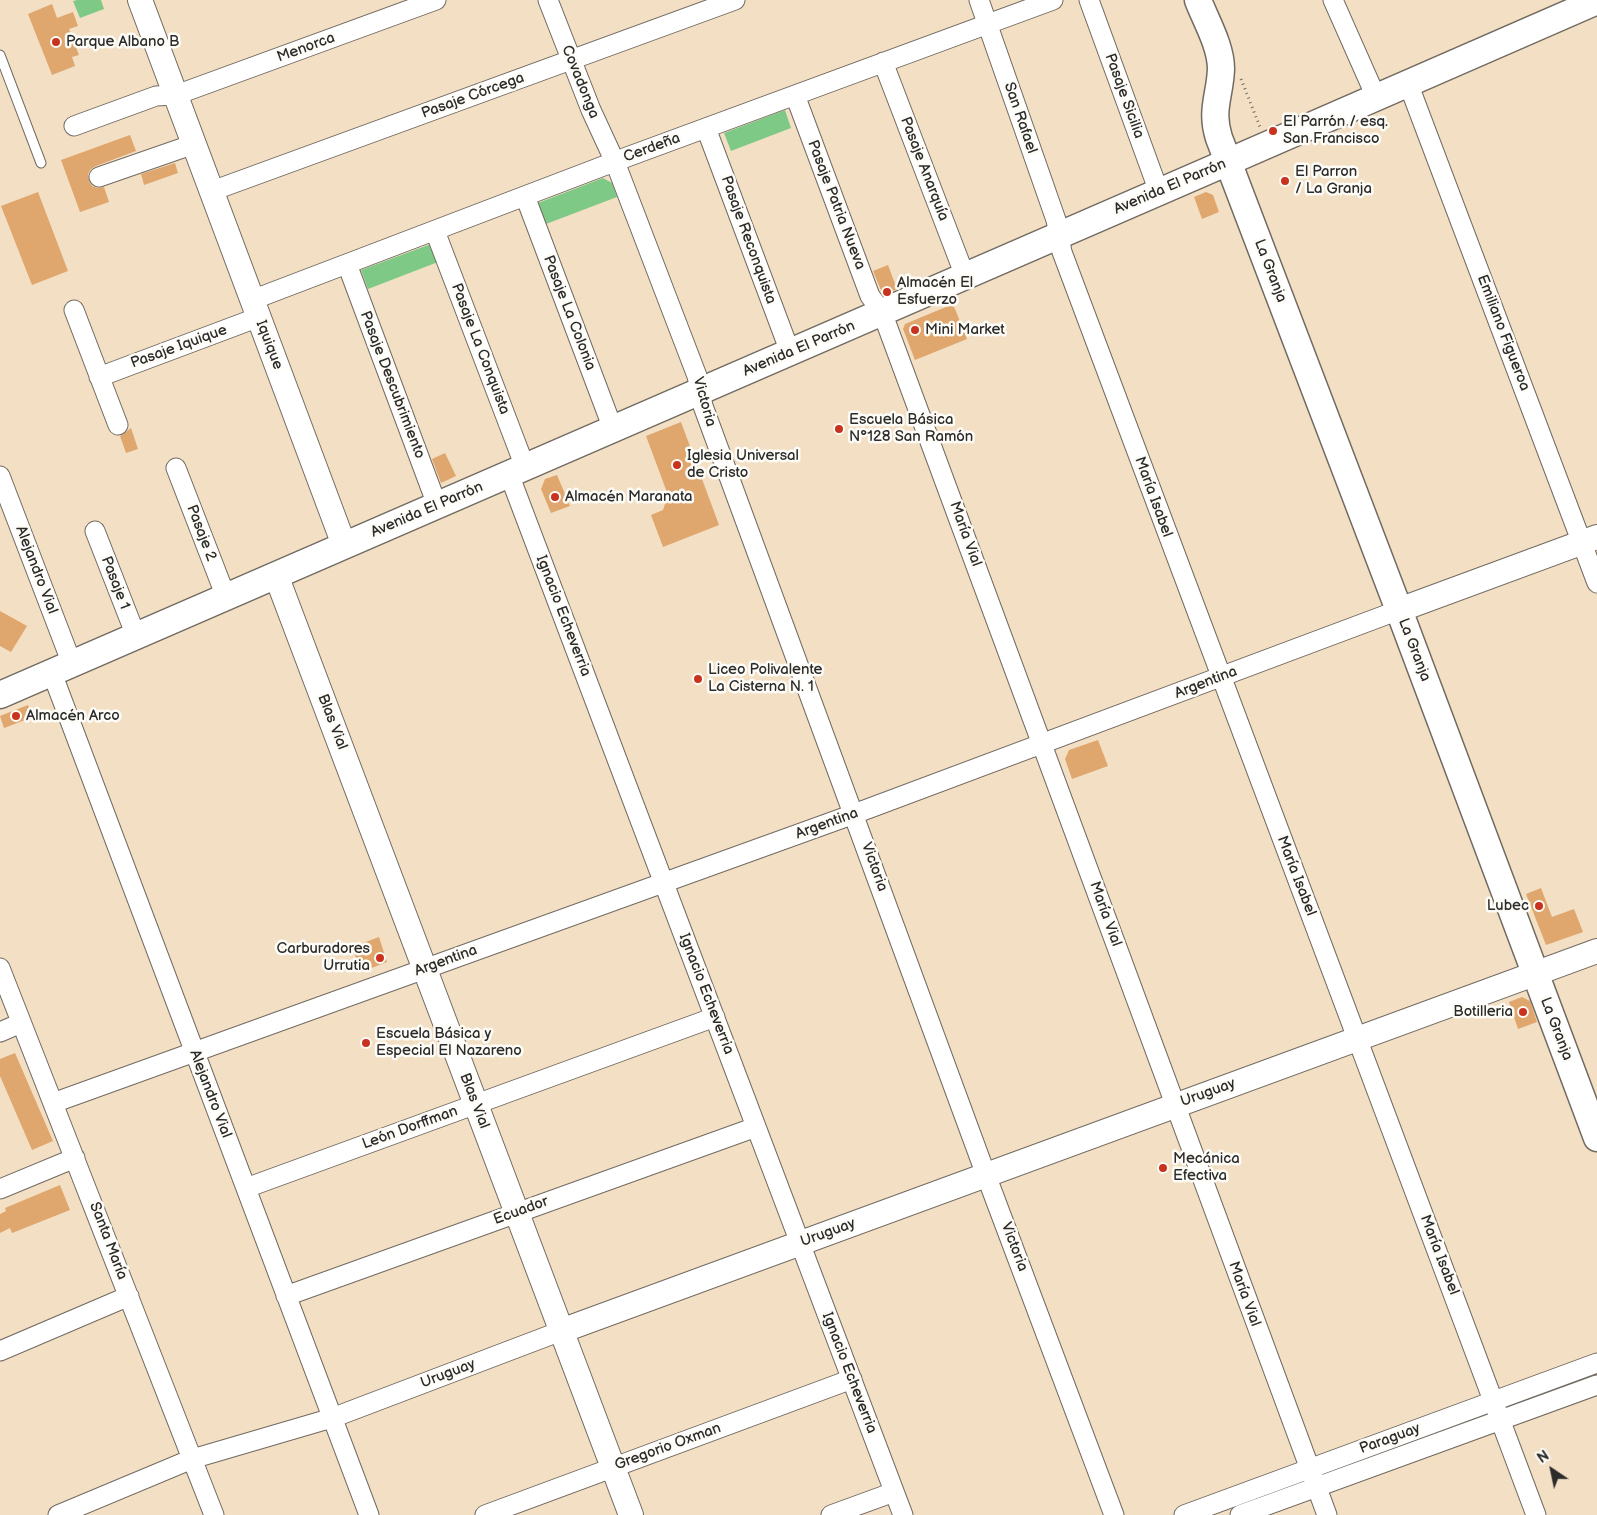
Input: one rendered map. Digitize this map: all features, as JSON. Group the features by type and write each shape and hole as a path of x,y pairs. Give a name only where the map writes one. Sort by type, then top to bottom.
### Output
{"main road":[{"name":"La Granja","path":"1198,0 1220,61 1221,70 1215,107 1218,138 1399,610 1597,1138"},
{"name":"Avenida El Parrón","path":"0,695 1596,2"}],"street":[{"name":"Iquique","path":"140,0 344,546"},
{"name":"Menorca","path":"74,126 156,96 176,95 436,0"},
{"name":"Covadonga","path":"548,0 591,110 615,162"},
{"name":"Pasaje Córcega","path":"212,191 735,0"},
{"name":"San Rafael","path":"979,0 1056,220 1059,236"},
{"name":"Cerdeña","path":"255,308 347,264 435,230 1053,0"},
{"name":"Pasaje Sicilia","path":"1088,0 1159,192"},
{"path":"1333,0 1376,98"},
{"name":"Pasaje Anarquía","path":"883,62 965,276"},
{"name":"Emiliano Figueroa","path":"1408,83 1589,540 1597,583"},
{"name":"Pasaje Patria Nueva","path":"795,95 870,296 882,312"},
{"name":"Pasaje Reconquista","path":"706,128 790,352"},
{"path":"99,177 194,144"},
{"name":"Victoria","path":"615,162 697,376 706,416 986,1175 1114,1515"},
{"name":"Pasaje La Colonia","path":"525,196 613,429"},
{"name":"Pasaje La Conquista","path":"435,230 517,471"},
{"name":"María Isabel","path":"1059,236 1062,252 1220,677 1358,1038 1536,1515"},
{"name":"Pasaje Descubrimiento","path":"347,264 437,505"},
{"name":"Pasaje Iquique","path":"99,377 255,308"},
{"path":"74,310 118,425"},
{"name":"María Vial","path":"882,312 1309,1469 1328,1515"},
{"name":"Pasaje 2","path":"176,468 226,597"},
{"name":"Ignacio Echeverria","path":"517,471 664,883 903,1515"},
{"name":"Alejandro Vial","path":"0,476 62,669 194,1052 369,1515"},
{"name":"Pasaje 1","path":"95,530 136,636"},
{"name":"Argentina","path":"53,1103 854,814 1589,540"},
{"name":"Blas Vial","path":"276,575 631,1515"},
{"name":"Uruguay","path":"58,1515 192,1459 332,1418 561,1331 1597,951"},
{"name":"Santa María","path":"0,968 214,1515"},
{"name":"León Dorffman","path":"246,1188 715,1018"},
{"path":"0,1032 21,1023"},
{"name":"Ecuador","path":"286,1296 756,1127"},
{"path":"0,1189 75,1158"},
{"path":"0,1351 129,1296"},
{"name":"Paraguay","path":"1184,1515 1597,1363"},
{"name":"Gregorio Oxman","path":"485,1515 852,1379"},
{"name":"Paraguay","path":"1240,1515 1597,1385"},
{"path":"831,1515 894,1492"}],"lane":[{"path":"0,55 41,163"}],"green space":[{"path":"101,0 104,9 80,18 73,1"},
{"path":"785,110 791,128 731,151 724,133"},
{"path":"603,178 612,183 617,197 546,224 538,203"},
{"path":"431,244 438,262 368,289 361,270"}],"building":[{"name":"Parque Albano B","path":"52,4 57,18 73,12 78,26 69,29 79,55 72,57 75,66 52,75 28,14"},
{"path":"130,135 136,151 96,166 88,174 92,186 97,188 104,187 109,202 80,212 61,160"},
{"path":"175,163 178,173 144,185 141,174"},
{"path":"38,192 68,271 32,285 1,206"},
{"path":"1206,192 1213,195 1219,212 1202,219 1194,197"},
{"path":"888,265 897,289 883,295 873,271"},
{"path":"953,304 967,339 915,360 903,329 905,324"},
{"name":"Iglesia Universal de Cristo","path":"681,422 719,525 663,547 651,515 663,510 668,495 646,436"},
{"path":"131,428 138,449 126,453 120,436"},
{"path":"445,453 456,476 441,483 432,459"},
{"name":"Almacén Maranata","path":"557,475 570,506 551,513 541,489 545,479"},
{"path":"0,611 27,626 11,652 0,646"},
{"name":"Almacén Arco","path":"28,705 33,717 4,728 0,716"},
{"path":"1098,740 1108,766 1072,779 1065,759 1069,750"},
{"name":"Lubec","path":"1541,888 1552,917 1574,909 1583,932 1546,945 1526,894"},
{"path":"379,937 387,962 361,972 352,947"},
{"name":"Botilleria","path":"1522,997 1530,1001 1537,1022 1518,1029 1509,1002"},
{"path":"15,1053 53,1141 32,1150 0,1076 0,1059"},
{"path":"60,1185 70,1210 12,1233 10,1228 0,1233 0,1214 6,1211 5,1208"}],"place":[{"name":"Parque Albano B","path":"56,42"},
{"name":"El Parrón / esq. San Francisco","path":"1273,131"},
{"name":"El Parron / La Granja","path":"1285,181"},
{"name":"Almacén El Esfuerzo","path":"887,292"},
{"name":"Mini Market","path":"915,330"},
{"name":"Escuela Básica N°128 San Ramón","path":"839,429"},
{"name":"Iglesia Universal de Cristo","path":"677,465"},
{"name":"Almacén Maranata","path":"555,497"},
{"name":"Liceo Polivalente La Cisterna N. 1","path":"698,679"},
{"name":"Almacén Arco","path":"16,716"},
{"name":"Lubec","path":"1539,906"},
{"name":"Carburadores Urrutia","path":"380,958"},
{"name":"Botilleria","path":"1523,1012"},
{"name":"Escuela Básica y Especial El Nazareno","path":"366,1043"},
{"name":"Mecánica Efectiva","path":"1163,1168"}]}
